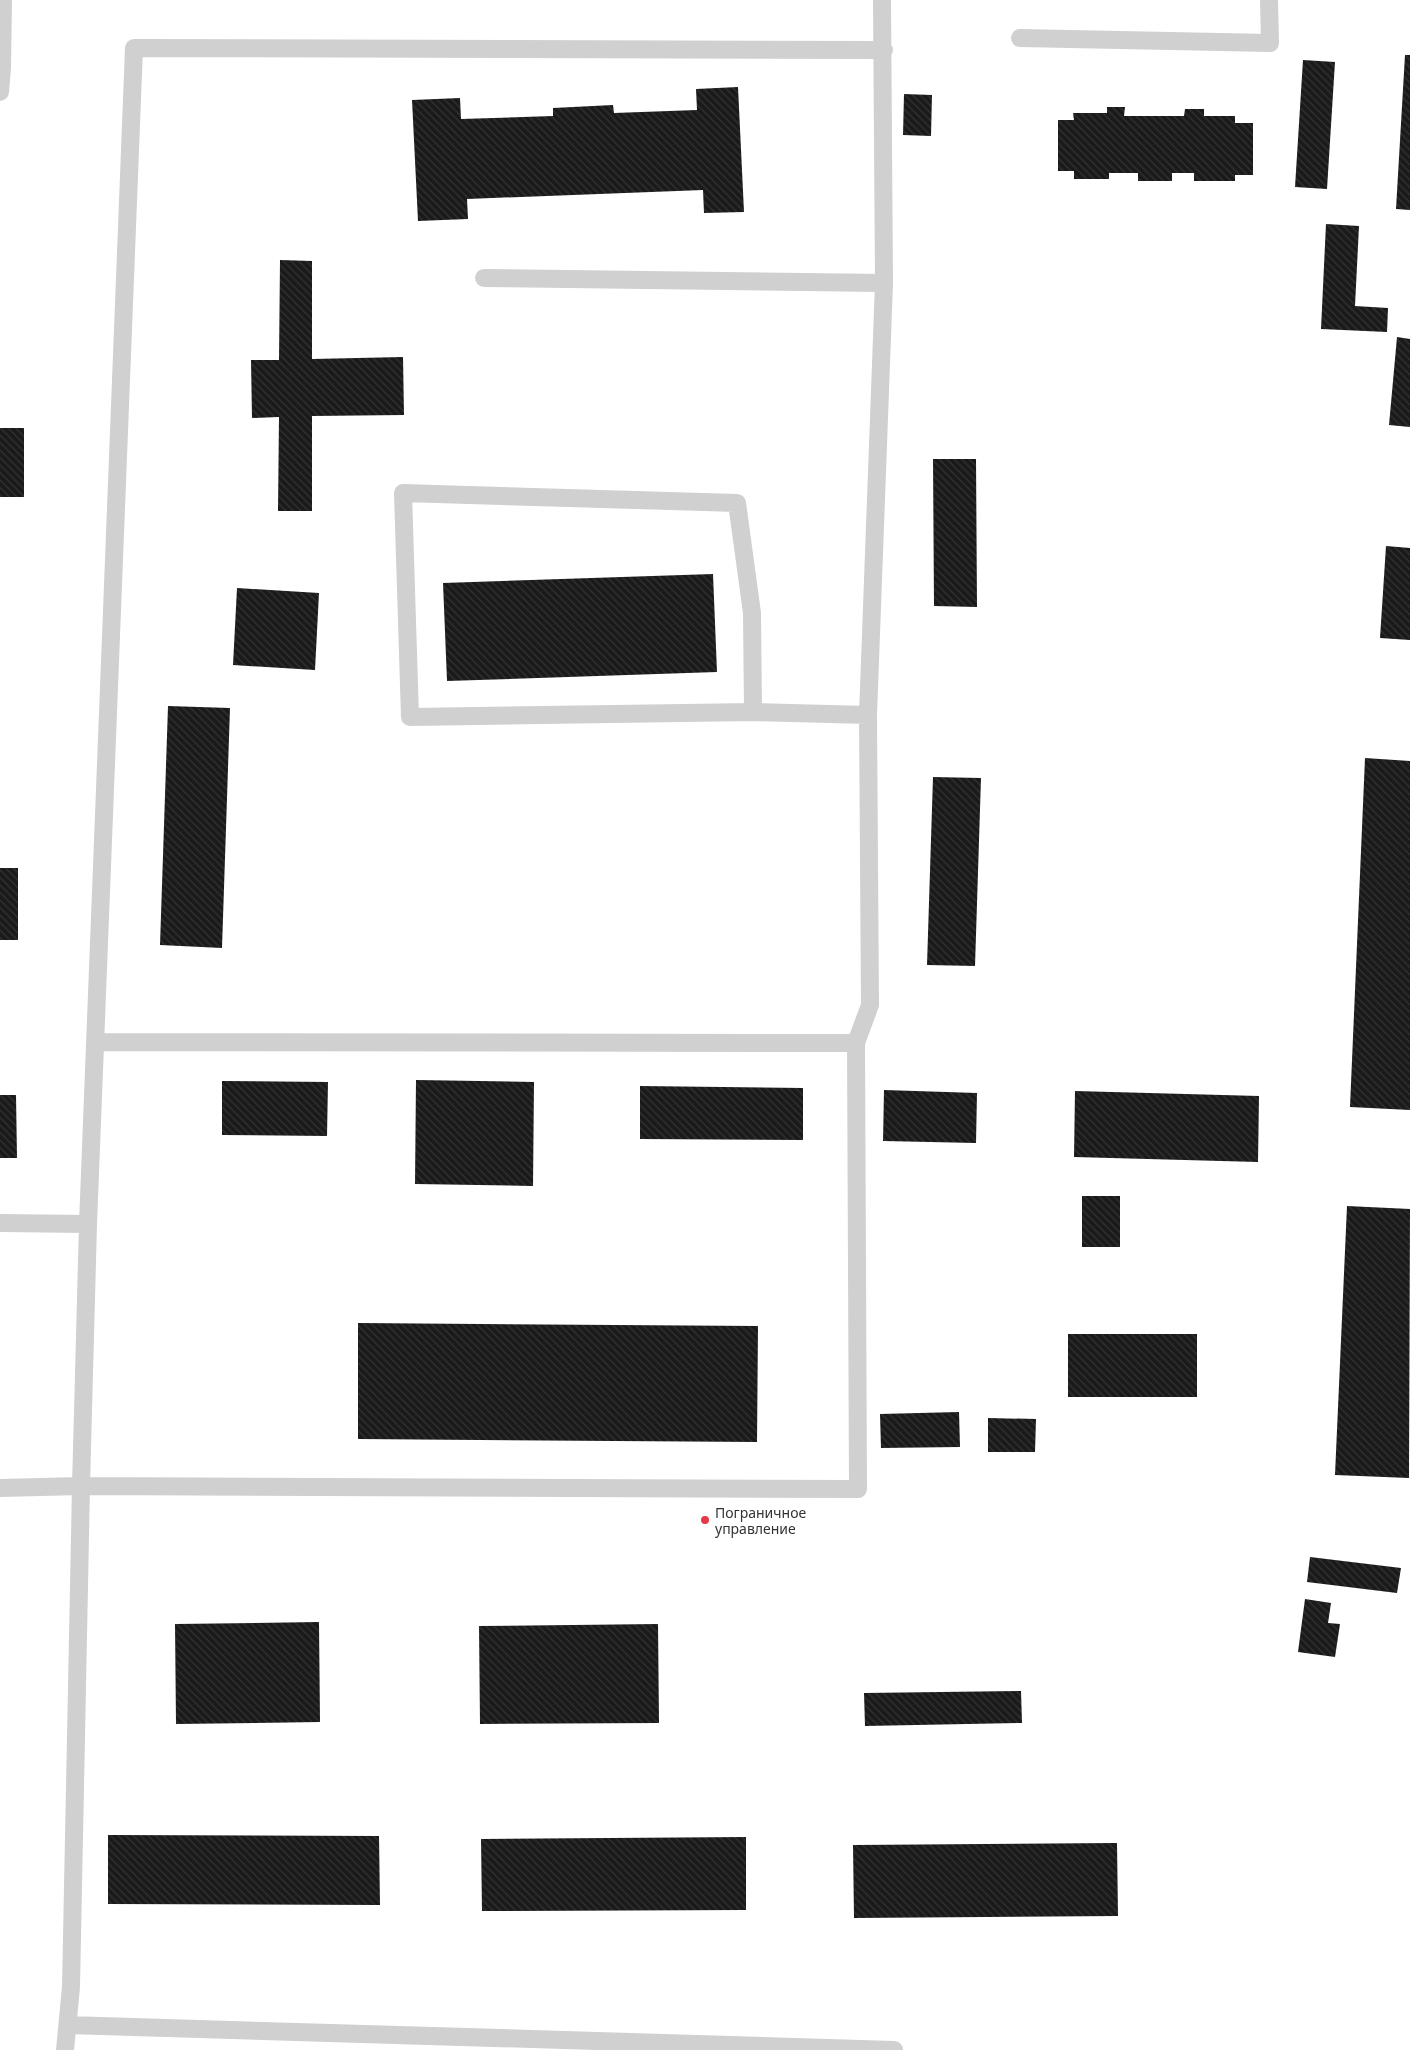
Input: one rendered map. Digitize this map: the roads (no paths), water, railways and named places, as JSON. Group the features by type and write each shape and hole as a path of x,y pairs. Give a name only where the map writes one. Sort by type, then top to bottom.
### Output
{"lane":[{"path":"0,92 3,0"},
{"path":"0,1488 81,1486 858,1489 856,1043 870,1005 868,715 884,283 884,50 882,0"},
{"path":"1020,38 1270,43 1269,0"},
{"path":"65,2050 71,1977 88,1224 134,48 884,50"},
{"path":"484,278 884,283"},
{"path":"753,712 752,613 737,504 403,493 410,717 753,712 868,715"},
{"path":"95,1042 856,1043"},
{"path":"0,1223 88,1224"},
{"path":"68,2025 776,2048 894,2050"}],"place":[{"name":"Пограничное управление","path":"705,1520"}]}
